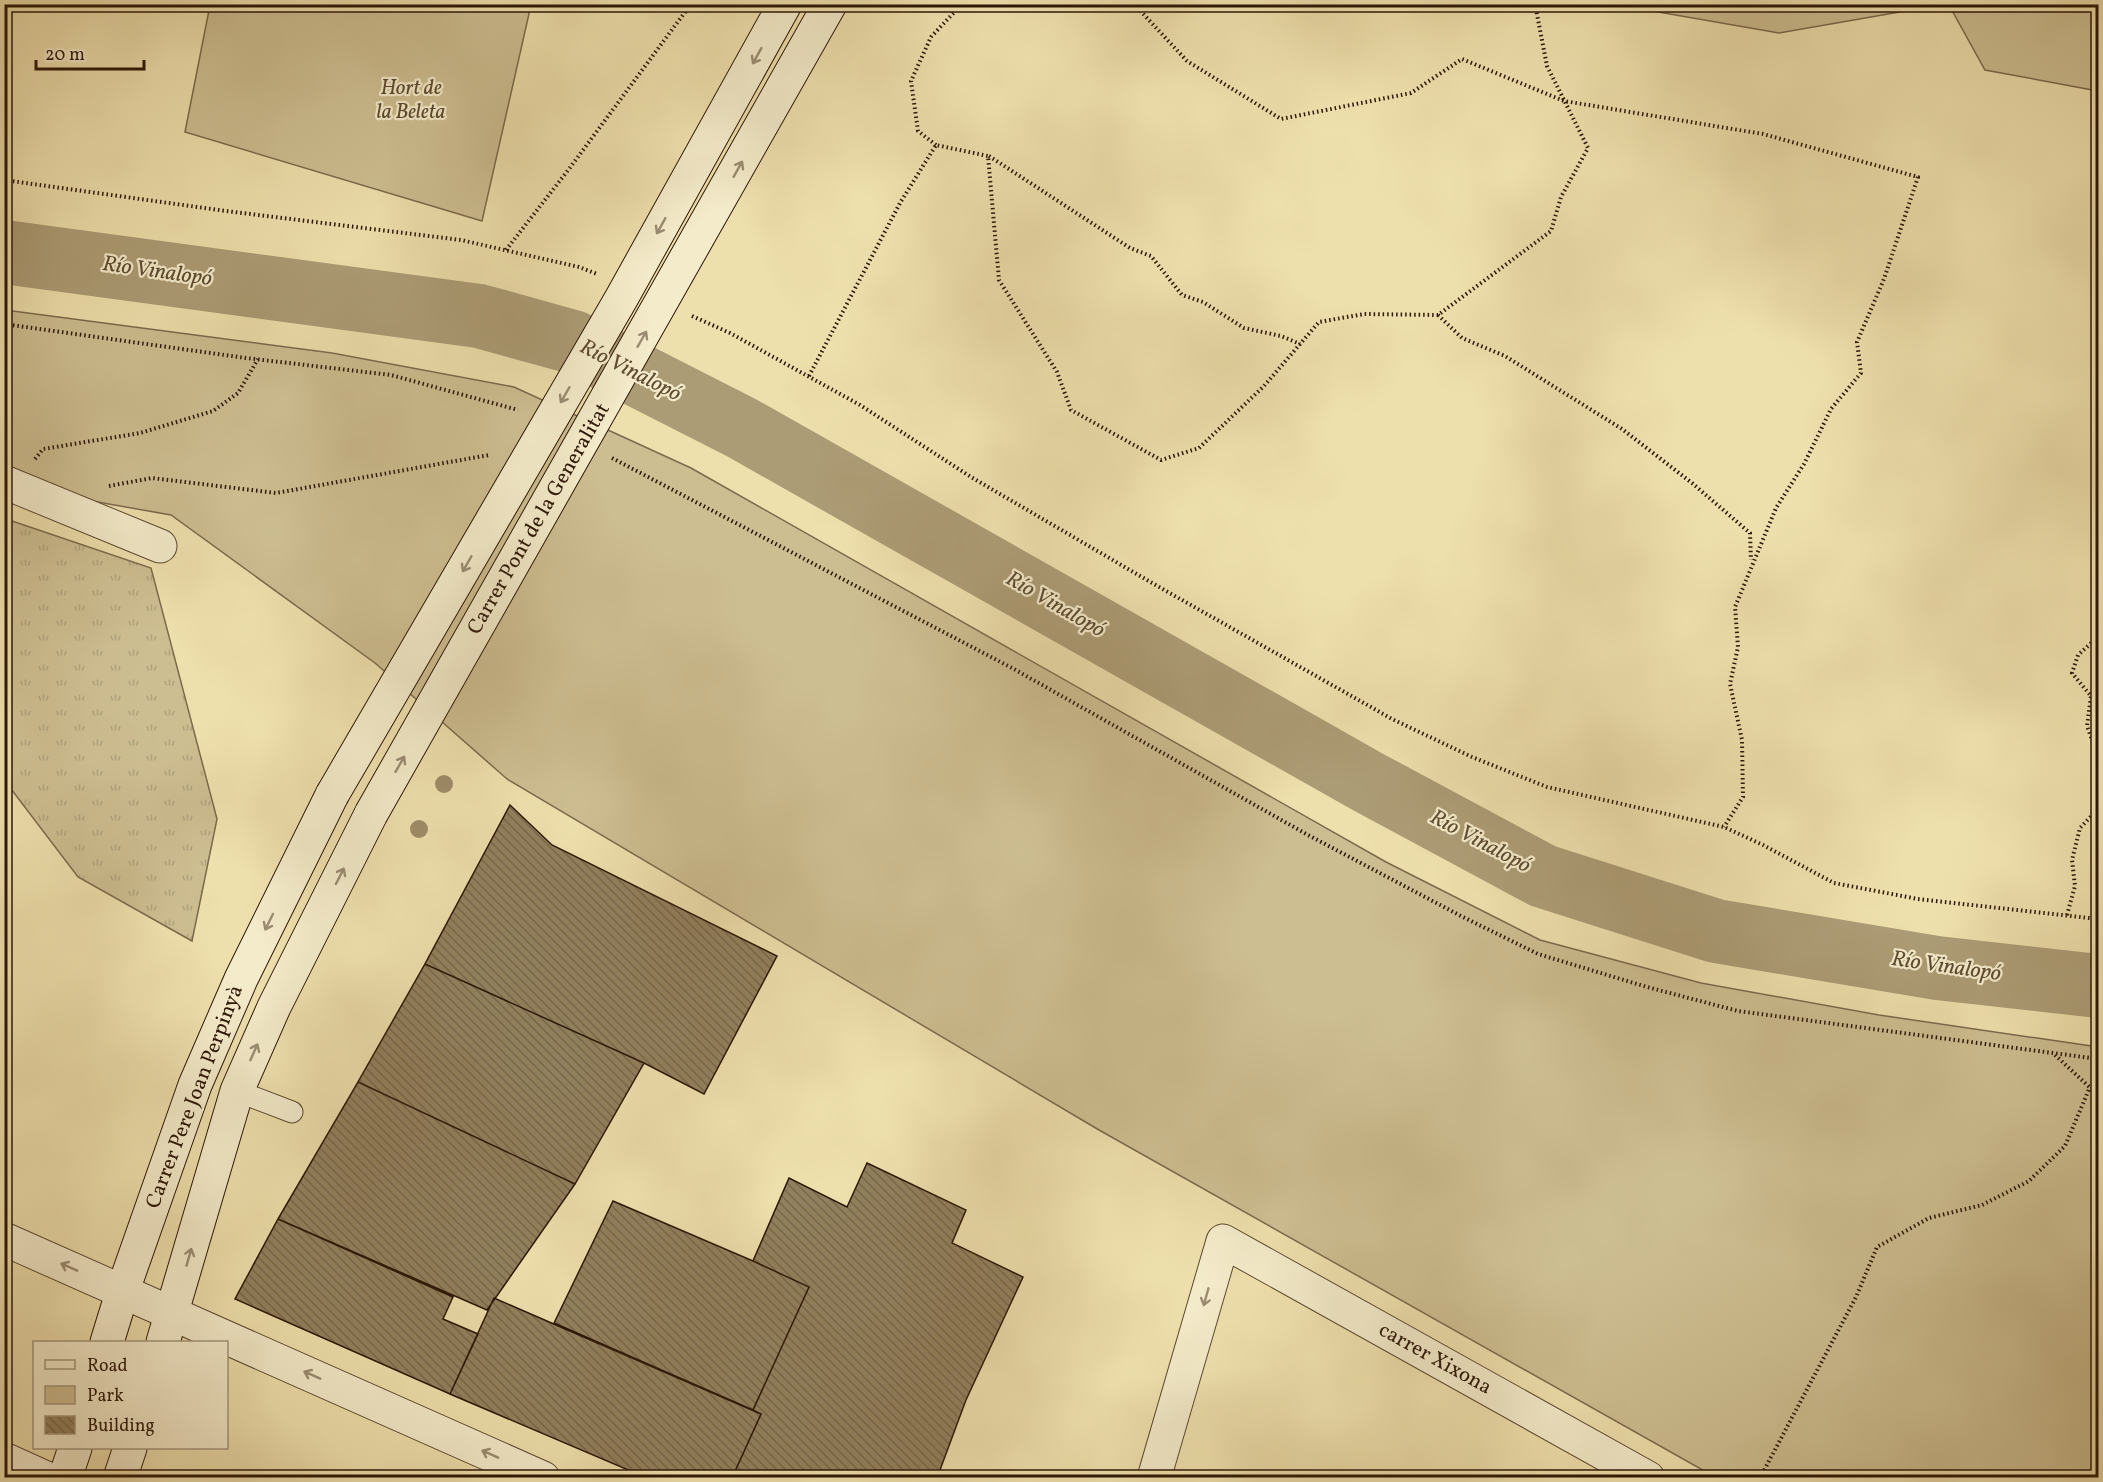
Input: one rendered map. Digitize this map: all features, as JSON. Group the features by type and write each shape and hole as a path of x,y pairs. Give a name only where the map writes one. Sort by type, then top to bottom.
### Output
{"main road":[{"name":"Carrer Pont de la Generalitat","path":"332,795 604,329 785,4"},
{"name":"Carrer Pont de la Generalitat","path":"371,814 830,4"},
{"path":"18,473 160,546"},
{"name":"Carrer Pere Joan Perpinyà","path":"107,1341 195,1085 241,979 332,795"},
{"name":"Carrer Pere Joan Perpinyà","path":"168,1328 237,1091 274,1007 371,814"},
{"path":"4,1239 123,1290 168,1328 200,1341"},
{"name":"carrer Xixona","path":"1154,1478 1222,1241 1648,1478"},
{"path":"228,1352 543,1478"},
{"path":"64,1478 75,1449"},
{"path":"120,1478 130,1449"},
{"path":"4,1459 46,1478"}],"lane":[{"path":"237,1091 292,1112"}],"path":[{"path":"506,250 569,170 691,4"},
{"path":"962,4 931,38 911,81 918,131 936,145 988,156 1130,248 1151,256 1182,295 1203,302 1244,328 1281,336 1300,344"},
{"path":"1134,4 1187,61 1281,119 1411,93 1462,59 1564,100 1763,134 1918,177 1884,279 1857,342 1861,373 1831,409 1804,464 1776,508 1735,607 1738,647 1730,684 1742,740 1743,797 1724,827"},
{"path":"988,156 999,280 1057,372 1071,410 1161,460 1199,448 1264,386 1319,322 1364,314 1438,315 1551,231 1561,197 1588,148 1547,66 1535,4"},
{"path":"809,376 900,203 936,145"},
{"path":"4,180 226,211 461,240 579,267 599,276"},
{"path":"690,315 730,333 860,405 971,477 1392,719 1472,757 1547,787 1724,827 1763,845 1834,884 1918,899 2098,919"},
{"path":"1438,315 1461,338 1505,356 1622,429 1692,483 1750,532 1752,563"},
{"path":"4,324 391,375 523,411"},
{"path":"18,473 43,449 140,433 213,411 238,393 258,359"},
{"path":"101,487 152,478 276,493 495,453"},
{"path":"606,455 1012,668 1308,835 1538,954 1647,987 1738,1011 2098,1059"},
{"path":"2098,637 2079,656 2072,674 2091,696 2087,726 2098,756"},
{"path":"2067,915 2075,886 2072,860 2080,828 2098,809"},
{"path":"2053,1054 2098,1095"},
{"path":"1760,1478 1856,1297 1877,1248 1929,1218 1982,1204 2029,1181 2066,1146 2090,1087"}],"green space":[{"name":"Hort de la Beleta","path":"210,5 531,5 482,221 185,132"},
{"path":"1618,5 1940,5 1779,33"},
{"path":"1949,5 2098,5 2098,91 1985,70"},
{"path":"5,310 332,353 514,387 691,468 1386,862 1540,940 1701,983 1879,1015 2098,1047 2098,1477 1715,1477 1099,1130 507,779 375,663 171,515 75,498 5,466"},
{"path":"12,521 151,568 217,819 192,941 78,877 5,781 4,533"}],"building":[{"path":"510,805 552,845 777,956 704,1094 644,1063 425,964"},
{"path":"425,964 644,1063 575,1184 358,1082"},
{"path":"358,1082 575,1184 487,1310 278,1219"},
{"path":"867,1163 966,1210 952,1243 1023,1277 966,1400 937,1478 732,1478 761,1414 753,1410 809,1287 753,1261 789,1178 847,1207"},
{"path":"613,1201 809,1287 753,1410 554,1323"},
{"path":"278,1219 453,1297 443,1319 478,1334 450,1394 235,1299"},
{"path":"494,1298 761,1414 732,1478 647,1478 450,1394"}],"waterway":[{"name":"Río Vinalopó","path":"4,252 479,316 573,342 742,428 1368,782 1543,876 1716,931 1937,968 2098,986"}]}
